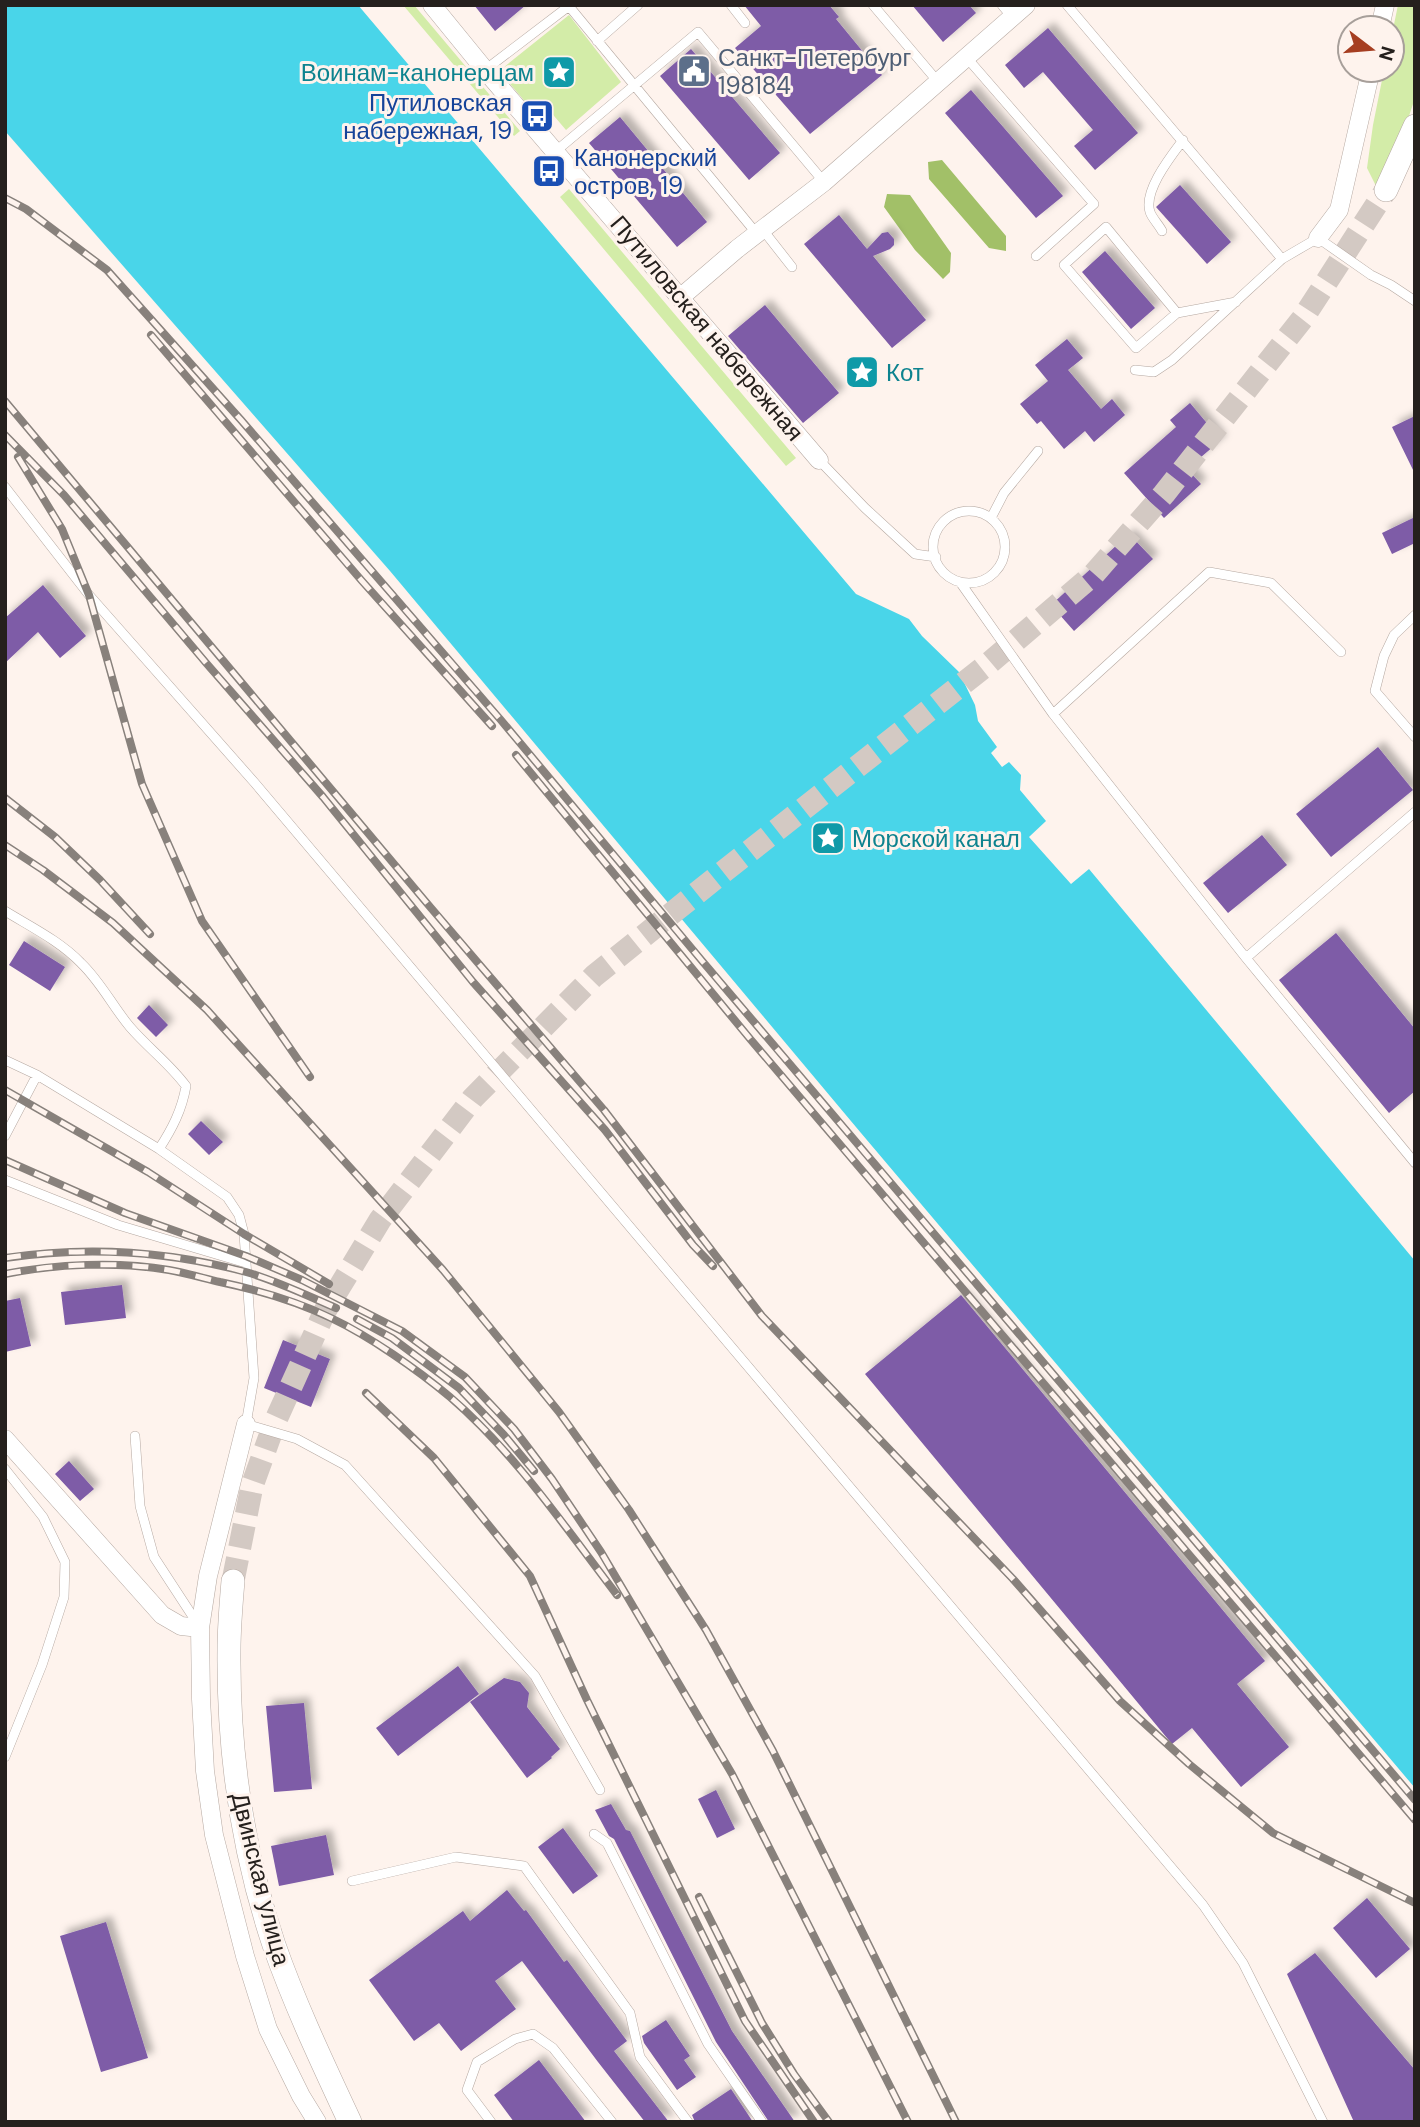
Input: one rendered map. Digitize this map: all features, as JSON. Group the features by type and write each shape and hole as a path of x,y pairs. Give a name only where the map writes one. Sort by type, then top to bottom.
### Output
{"street":[{"name":"Путиловская набережная","path":"432,5 819,460"},
{"path":"681,297 737,249 824,182 939,83 967,58 1013,9"},
{"path":"1318,238 1339,210 1368,84"},
{"path":"1386,190 1415,126"},
{"path":"246,1424 208,1576 200,1628 204,1759 214,1835 245,1956 268,2029 317,2122"},
{"path":"5,1439 162,1615 181,1626 200,1628"},
{"name":"Двинская улица","path":"233,1581 229,1647 230,1709 236,1776 247,1845 273,1942 350,2122"}],"lane":[{"path":"597,41 638,5"},
{"path":"732,5 745,23"},
{"path":"1067,5 1282,258"},
{"path":"485,70 569,6 792,267"},
{"path":"877,7 939,83"},
{"path":"556,151 698,32 824,182"},
{"path":"967,58 1094,204 1036,256"},
{"path":"1162,231 1150,212 1149,200 1158,177 1183,140"},
{"path":"1177,313 1106,227 1064,265 1136,348 1177,313 1236,302"},
{"path":"1135,370 1154,372 1172,360 1282,258 1318,238 1415,302"},
{"path":"991,519 1004,493 1038,451"},
{"path":"819,460 865,508 915,554 936,557"},
{"path":"5,487 89,594 272,803 1203,1905 1243,1963 1323,2122"},
{"path":"965,511 979,512 991,519 1000,529 1005,542 1004,556 998,569 987,578 974,583 960,582 947,575 938,565 936,557 935,537 941,525 952,516 965,511"},
{"path":"1053,714 1209,572 1271,583 1341,652"},
{"path":"960,582 1053,714 1246,958 1415,1163"},
{"path":"1415,615 1394,635 1384,656 1375,691 1415,737"},
{"path":"1246,958 1415,812"},
{"path":"5,911 80,961 130,1027 186,1086 184,1102 159,1149"},
{"path":"5,1060 37,1075 159,1149 227,1197 239,1215 244,1234 254,1378 246,1424 297,1439 345,1465 535,1676 600,1790"},
{"path":"5,1136 37,1075"},
{"path":"5,1180 118,1225 246,1263"},
{"path":"135,1436 140,1506 154,1557 200,1628"},
{"path":"5,1469 43,1517 65,1562 64,1597 42,1665 5,1757"},
{"path":"594,1834 607,1843 708,2044 762,2122"},
{"path":"352,1881 456,1857 524,1866 630,2013 640,2057 688,2122"},
{"path":"491,2122 467,2090 477,2062 515,2039 533,2034 553,2048 612,2122"}],"green space":[{"path":"403,5 414,5 520,131 514,136"},
{"path":"1398,5 1415,5 1415,98 1408,119 1376,186 1367,168 1381,84 1406,84 1406,14 1396,14"},
{"path":"569,15 621,82 566,130 543,103 533,111 499,71"},
{"path":"942,160 1006,236 1006,251 989,248 929,179 928,162"},
{"path":"569,189 796,458 786,466 560,197"},
{"path":"887,194 910,195 951,253 950,272 943,279 915,250 884,207"}],"water":[{"name":"Морской канал","path":"5,5 358,5 856,594 909,619 922,636 959,672 975,705 978,721 997,747 991,753 1002,767 1009,762 1021,775 1020,790 1046,821 1029,837 1071,884 1089,869 1415,1261 1415,1788 390,571 5,131"}],"building":[{"path":"474,5 526,5 495,31"},
{"path":"744,5 829,5 839,17 836,19 882,75 810,134 735,48 761,26"},
{"path":"912,5 969,5 976,13 943,42"},
{"path":"1048,28 1138,133 1095,170 1074,146 1093,130 1043,72 1024,88 1005,65"},
{"path":"691,49 780,153 749,180 660,76"},
{"path":"971,90 1063,196 1036,218 945,113"},
{"path":"620,117 707,222 677,247 589,143"},
{"path":"1180,185 1231,242 1207,264 1156,207"},
{"path":"839,215 867,249 882,233 888,232 894,239 894,245 890,249 873,256 926,320 892,348 804,244"},
{"path":"1105,251 1155,308 1131,329 1082,272"},
{"path":"765,305 839,393 803,423 728,336"},
{"path":"1067,339 1083,358 1068,370 1101,409 1112,399 1125,415 1094,442 1085,431 1064,449 1041,421 1037,424 1020,404 1048,381 1035,365"},
{"path":"1190,403 1221,440 1187,469 1201,484 1164,518 1124,473 1176,427 1170,420"},
{"path":"1415,416 1415,474 1392,427"},
{"path":"1415,517 1415,543 1392,554 1382,533"},
{"path":"1129,534 1153,559 1074,631 1051,605"},
{"path":"43,585 86,636 60,658 38,632 5,663 5,618"},
{"path":"1378,747 1413,790 1331,857 1296,814"},
{"path":"1262,835 1287,865 1228,913 1203,883"},
{"path":"1336,933 1415,1029 1415,1091 1389,1113 1279,980"},
{"path":"24,941 65,967 50,991 9,965"},
{"path":"149,1005 168,1025 156,1037 137,1018"},
{"path":"201,1121 223,1142 209,1155 188,1134"},
{"path":"122,1285 126,1318 65,1325 61,1292"},
{"path":"961,1295 1265,1661 1237,1684 1289,1747 1241,1787 1192,1728 1172,1744 865,1374"},
{"path":"20,1298 31,1346 5,1352 5,1301"},
{"path":"283,1340 330,1359 311,1407 264,1388"},
{"path":"69,1461 94,1489 80,1501 55,1474"},
{"path":"458,1666 479,1694 398,1756 376,1728"},
{"path":"504,1678 520,1682 529,1693 527,1707 560,1749 527,1778 470,1702"},
{"path":"304,1703 312,1789 274,1792 266,1706"},
{"path":"716,1790 735,1829 717,1838 698,1799"},
{"path":"611,1804 626,1830 630,1831 732,2031 795,2122 769,2122 716,2042 614,1839 609,1836 595,1810"},
{"path":"563,1828 598,1876 573,1894 538,1847"},
{"path":"326,1835 334,1875 279,1886 271,1846"},
{"path":"507,1890 524,1911 526,1910 564,1962 567,1960 627,2041 614,2051 669,2122 645,2122 522,1961 495,1981 516,2009 461,2051 439,2023 414,2041 369,1980 463,1911 470,1921"},
{"path":"1367,1898 1410,1949 1376,1978 1333,1928"},
{"path":"106,1922 148,2058 101,2072 60,1936"},
{"path":"1315,1953 1415,2070 1415,2122 1354,2122 1287,1974"},
{"path":"666,2020 690,2056 684,2060 696,2077 677,2090 644,2043 642,2036"},
{"path":"539,2060 586,2122 514,2122 494,2095"},
{"path":"731,2089 753,2122 695,2122 692,2115"}],"tunnel":[{"path":"233,1581 252,1486 275,1422 325,1311 380,1220 473,1098 594,976 988,664 1093,575 1164,494 1303,318 1386,190"}],"railway":[{"path":"5,198 26,209 107,270 241,420 500,719 1415,1800"},
{"path":"151,335 362,581 492,726"},
{"path":"5,401 604,1110 762,1316 1013,1579 1120,1701 1189,1764 1273,1833 1415,1903"},
{"path":"5,435 64,495 323,797 473,982 605,1130 693,1245 713,1266"},
{"path":"18,457 62,529 89,595 142,784 202,921 310,1077"},
{"path":"516,755 751,1040 1415,1820"},
{"path":"5,798 55,837 150,934"},
{"path":"5,845 113,923 207,1010 443,1270 559,1412 629,1510 706,1630 773,1751 956,2122"},
{"path":"5,1090 148,1172 244,1234 329,1284"},
{"path":"5,1160 125,1213 246,1256 302,1280 402,1331 465,1377 514,1429 552,1479 601,1552 732,1774 908,2122"},
{"path":"5,1258 96,1252 187,1259 246,1272 336,1308"},
{"path":"5,1274 87,1265 149,1267 277,1297 346,1325 408,1365 474,1419 518,1466 617,1595"},
{"path":"357,1319 392,1338 459,1388 534,1471"},
{"path":"366,1393 434,1458 530,1576 587,1700 745,2021 814,2122"},
{"path":"699,1897 762,2023 829,2122"}],"place":[{"name":"Санкт-Петербург 198184","path":"694,71"},
{"name":"Воинам-канонерцам","path":"559,72"},
{"name":"Путиловская набережная, 19","path":"537,116"},
{"name":"Канонерский остров, 19","path":"549,171"},
{"name":"Кот","path":"862,372"},
{"name":"Морской канал","path":"828,838"}]}
